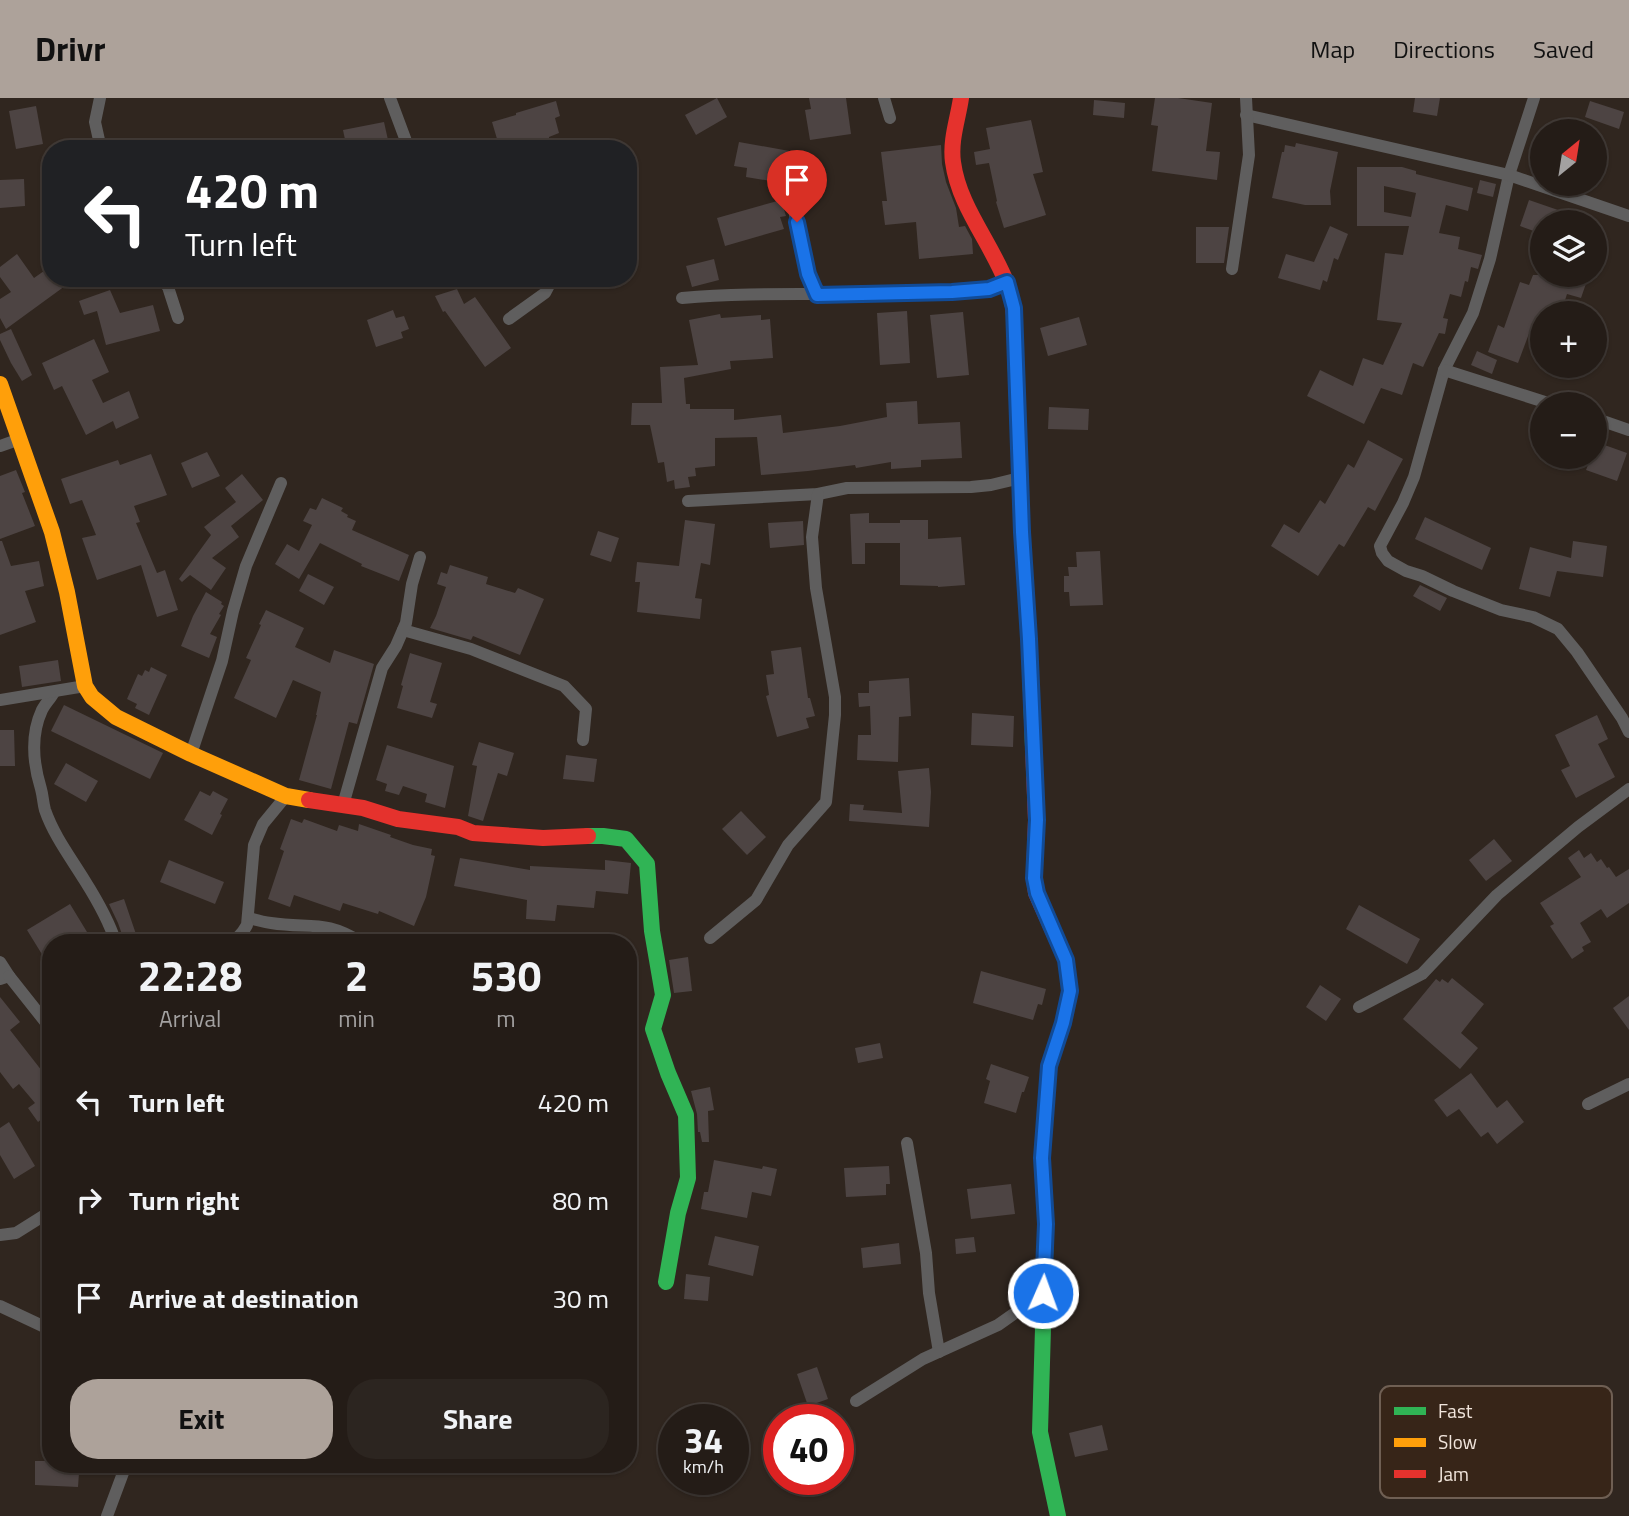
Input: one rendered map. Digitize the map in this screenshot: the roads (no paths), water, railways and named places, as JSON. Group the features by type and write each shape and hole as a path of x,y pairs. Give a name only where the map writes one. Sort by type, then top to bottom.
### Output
{"street":[{"path":"99,140 95,122 100,98"},
{"path":"390,98 406,140"},
{"path":"884,98 890,118"},
{"path":"961,98 953,140 953,161 958,186 1007,282 1014,308 1037,820 1034,878 1037,893 1066,960 1070,991 1049,1066 1042,1158 1046,1224 1040,1432 1058,1516"},
{"path":"1232,269 1250,155 1246,98"},
{"path":"1534,98 1509,174 1490,259 1473,313 1444,370 1414,477 1380,546 1388,561 1406,571 1501,610 1533,617 1558,629 1577,652 1629,732"},
{"path":"1246,115 1509,174 1629,216"},
{"path":"789,181 808,274 817,295"},
{"path":"682,298 713,295 952,292 989,289 1007,282"},
{"path":"169,287 178,318"},
{"path":"509,319 545,293 548,287"},
{"path":"1444,370 1530,397"},
{"path":"0,384 52,532 85,686 92,697 116,717 286,796 363,808 398,819 458,827 473,833 543,838 626,838 647,864 652,931 663,995 653,1029 686,1115 688,1178 678,1213 666,1282"},
{"path":"1607,422 1629,430"},
{"path":"0,446 20,439"},
{"path":"688,502 818,494 847,488 971,487 1020,478"},
{"path":"191,754 222,661 246,566 281,483"},
{"path":"710,938 756,900 788,845 827,802 835,697 816,588 813,537 818,494"},
{"path":"343,805 382,668 406,623 412,584 420,557"},
{"path":"403,630 471,649 564,686 586,709 583,740"},
{"path":"0,700 85,686"},
{"path":"54,692 42,710 34,750 34,767 44,809 113,934"},
{"path":"1359,1007 1422,974 1497,895 1578,827 1629,789"},
{"path":"242,934 249,918 254,845 263,824 286,796"},
{"path":"249,918 272,924 320,926 348,934"},
{"path":"0,962 5,977 42,1019"},
{"path":"1588,1104 1629,1084"},
{"path":"907,1143 926,1253 929,1293 939,1352"},
{"path":"0,1235 16,1233 42,1216"},
{"path":"856,1401 923,1359 998,1325 1043,1293"},
{"path":"0,1306 42,1326"},
{"path":"107,1516 123,1473"}]}
